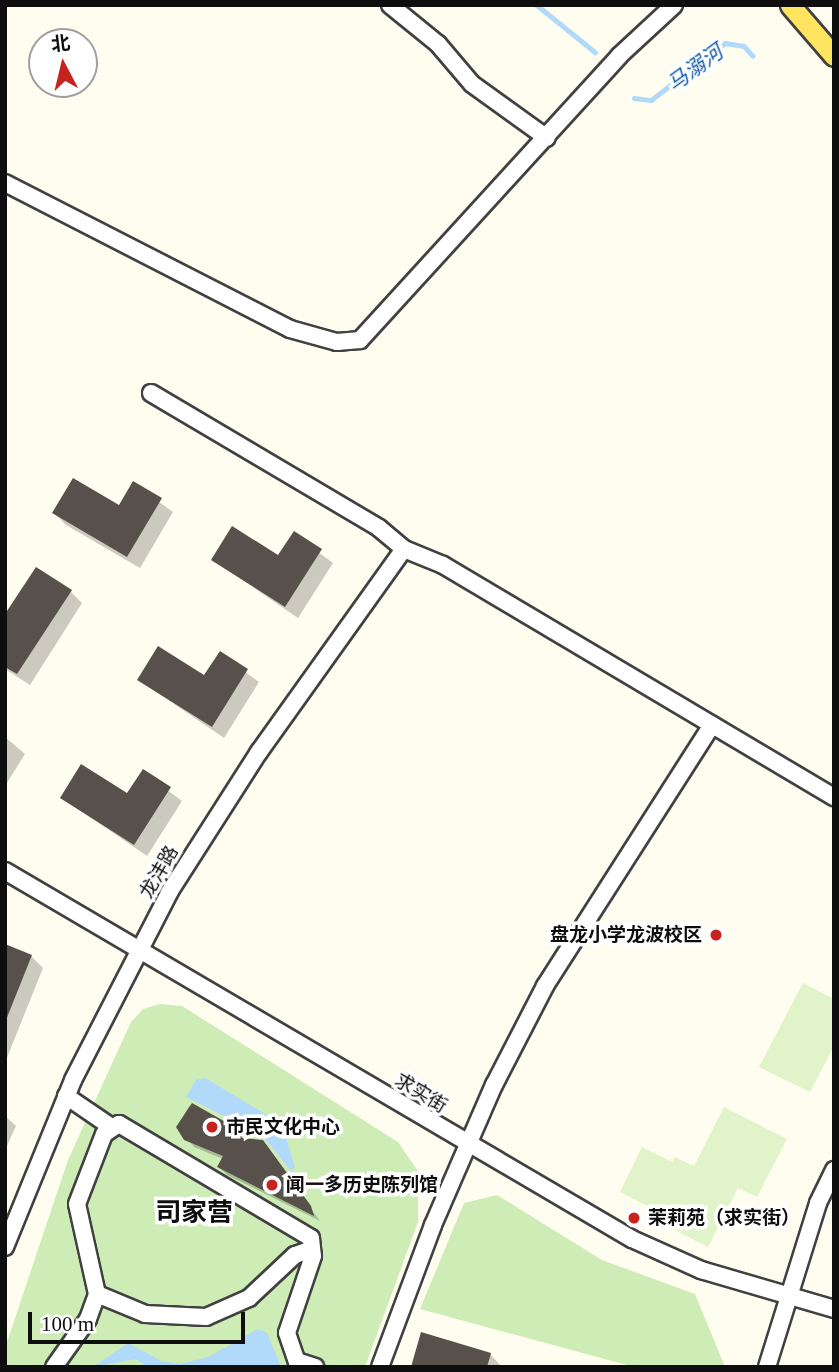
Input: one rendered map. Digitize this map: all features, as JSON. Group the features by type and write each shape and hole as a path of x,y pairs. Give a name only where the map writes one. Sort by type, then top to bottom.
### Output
{"main road":[{"path":"790,5 834,55"}],"street":[{"path":"390,5 438,44 472,84 547,138"},
{"path":"5,183 290,329 337,342 359,340 547,138 618,57 674,5"},
{"path":"151,394 379,528 404,549 443,565 834,797"},
{"name":"龙沣路","path":"5,1247 66,1096 170,891 216,816 404,549"},
{"path":"380,1367 465,1144 545,986 712,725"},
{"name":"求实街","path":"5,871 465,1144 632,1239 701,1270 834,1309"},
{"path":"66,1096 110,1126 119,1124 311,1238 312,1249 287,1333 298,1364 315,1367"},
{"path":"54,1367 88,1319 97,1294 77,1204 110,1126"},
{"path":"767,1367 818,1203 834,1170"},
{"path":"97,1294 145,1314 206,1317 249,1298 295,1255 312,1249"}],"green space":[{"path":"803,983 834,999 834,1046 810,1092 759,1067"},
{"path":"160,1004 182,1006 398,1142 418,1171 418,1222 365,1367 5,1367 5,1348 68,1160 131,1022 143,1009"},
{"path":"724,1107 787,1139 757,1197 738,1188 708,1247 645,1215 649,1207 620,1192 642,1147 672,1162 675,1157 694,1166"},
{"path":"497,1195 602,1260 695,1294 725,1367 634,1367 420,1309 464,1203"}],"water":[{"path":"205,1078 282,1124 295,1168 291,1171 267,1141 248,1128 186,1097 196,1080"},
{"path":"258,1329 267,1333 281,1367 147,1367 136,1359 93,1367 128,1343 161,1361 180,1364 208,1357"}],"building":[{"path":"73,478 119,505 133,481 162,498 127,557 52,513"},
{"path":"232,526 278,555 294,531 322,549 285,607 211,560"},
{"path":"36,567 72,590 17,674 5,667 5,614"},
{"path":"158,646 204,675 220,651 248,669 212,727 137,680"},
{"path":"81,764 127,793 143,769 171,787 134,845 60,798"},
{"path":"5,944 32,955 6,1020 5,1020"},
{"path":"192,1103 238,1129 242,1138 263,1140 311,1206 314,1216 217,1167 223,1156 184,1140 176,1127"},
{"path":"421,1332 491,1353 487,1367 411,1367"}],"waterway":[{"name":"马溺河","path":"537,5 595,52"},
{"name":"马溺河","path":"634,98 651,100 725,43 744,46 753,56"}],"place":[{"name":"盘龙小学龙波校区","path":"716,935"},
{"name":"市民文化中心","path":"212,1127"},
{"name":"闻一多历史陈列馆","path":"272,1185"},
{"name":"茉莉苑（求实街）","path":"634,1218"}],"district":[{"name":"司家营","path":"194,1213"}]}
